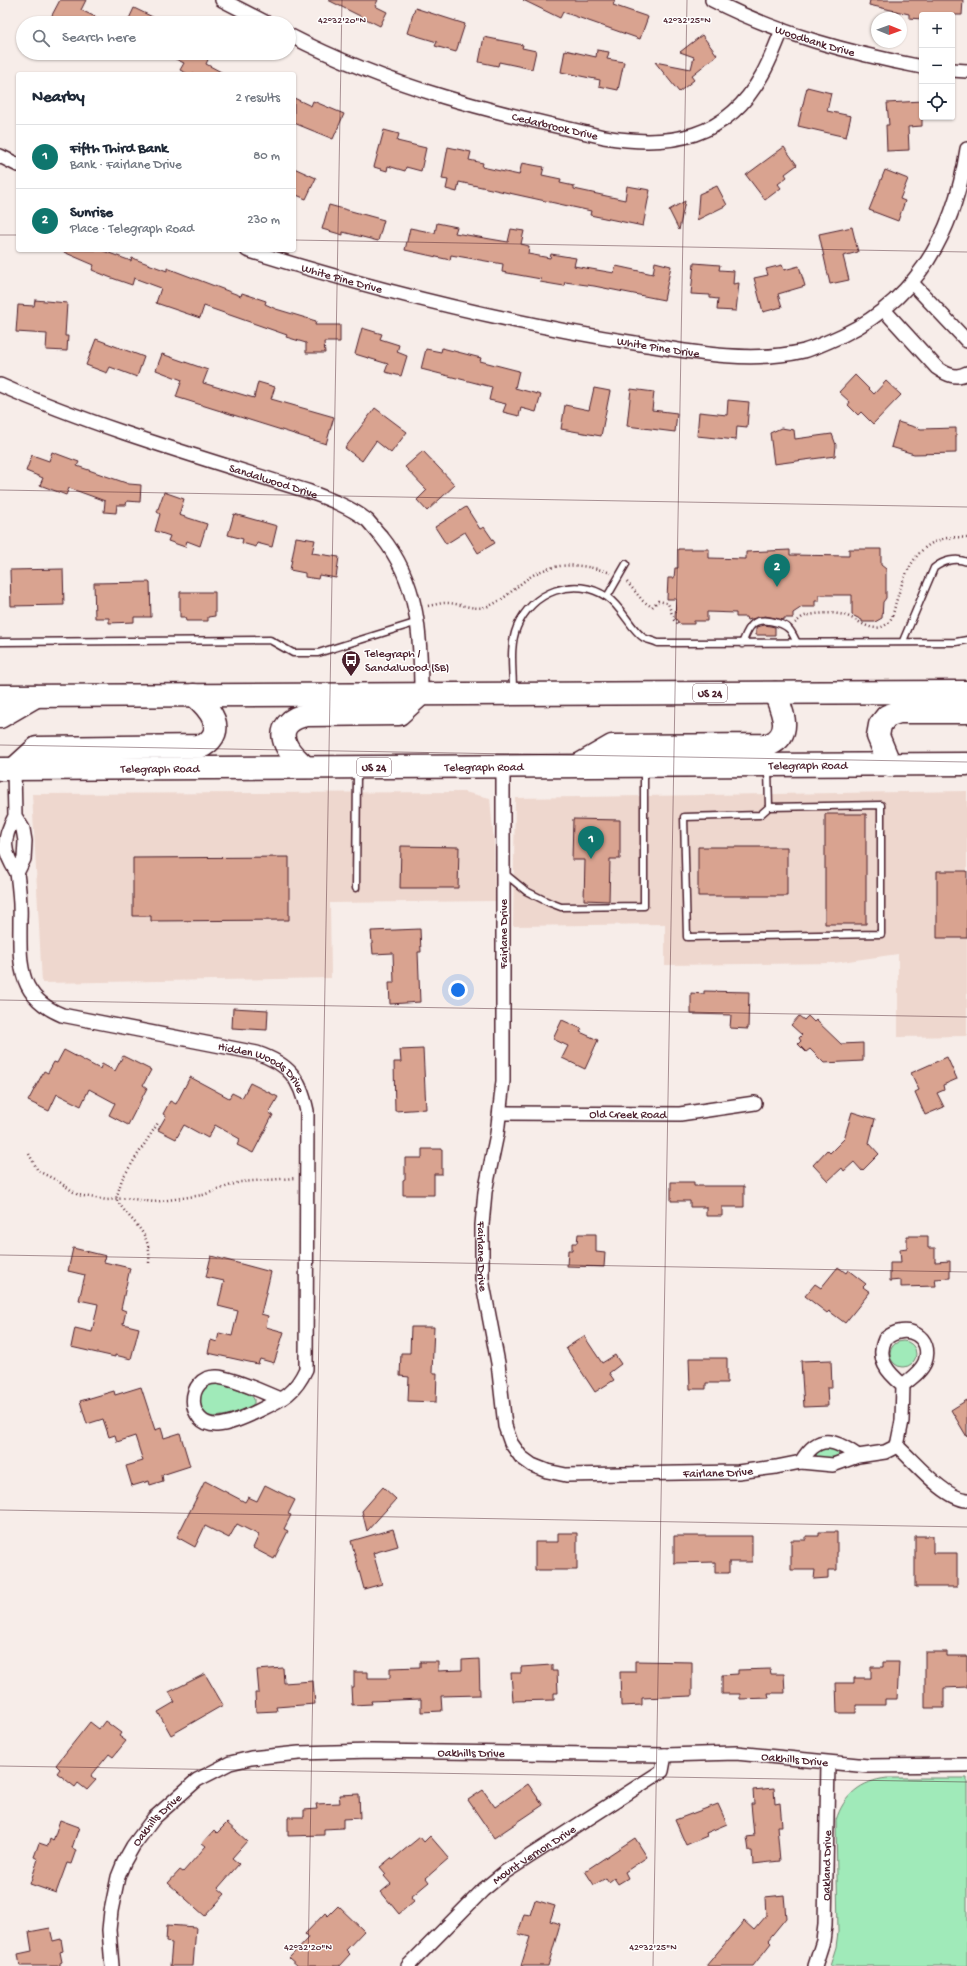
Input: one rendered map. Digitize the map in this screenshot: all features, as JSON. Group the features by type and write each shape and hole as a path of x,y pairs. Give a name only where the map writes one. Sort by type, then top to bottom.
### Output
{"highway":[{"name":"US 24","path":"0,696 967,692"},
{"path":"578,766 612,746 769,745 780,739 784,733 785,724 775,693"},
{"path":"304,767 285,744 284,731 290,720 298,716 307,715 399,714 421,694"},
{"path":"7,769 37,748 203,746 210,741 214,735 216,727 214,719 205,705 194,695"},
{"path":"0,717 36,696"},
{"path":"890,765 878,736 880,725 887,716 899,712 967,712"},
{"name":"Telegraph Road","path":"7,769 967,764"}],"street":[{"path":"222,0 253,16"},
{"name":"Woodbank Drive","path":"712,0 782,30 856,53 919,65"},
{"name":"Cedarbrook Drive","path":"296,38 368,72 468,105 604,137 621,140 662,142 682,138 714,126 742,103 762,76 782,30"},
{"path":"955,70 967,72"},
{"name":"White Pine Drive","path":"254,252 383,291 586,336 722,355 764,356 806,350 865,324 884,310 912,283 941,237 952,214 967,149"},
{"path":"0,156 16,164"},
{"path":"912,283 967,341"},
{"path":"884,310 937,368 945,374 953,376 960,376 967,373"},
{"name":"Sandalwood Drive","path":"0,385 58,409 147,441 310,492 351,510 368,521 396,557 412,591 419,622 421,694"},
{"name":"Fairlane Drive","path":"502,766 503,1027 500,1113 485,1192 482,1224 482,1278 498,1363 505,1426 511,1443 521,1457 532,1465 547,1471 566,1475 586,1476 738,1472 801,1462 833,1465 858,1456 886,1452 897,1446"},
{"name":"Hidden Woods Drive","path":"7,769 15,816 22,829 25,841 24,858 17,873"},
{"name":"Hidden Woods Drive","path":"15,816 8,830 5,849 8,859 17,873 20,902 22,972 26,984 38,1001 51,1010 62,1015 257,1053 273,1058 292,1074 304,1094 307,1110 306,1369 296,1388 280,1399 254,1413 217,1424 207,1423 201,1419 193,1407 192,1401 198,1386 206,1379 217,1377 280,1399"},
{"name":"Old Creek Road","path":"500,1113 680,1114 755,1104"},
{"path":"903,1384 902,1421 897,1446 944,1491 956,1498 967,1500"},
{"path":"801,1462 814,1444 821,1442 841,1444 858,1456"},
{"name":"Oakhills Drive","path":"112,1966 109,1930 115,1890 124,1862 145,1830 166,1807 197,1780 230,1764 252,1758 293,1754 371,1751 665,1754 736,1753 868,1766 967,1765"},
{"name":"Mount Vernon Drive","path":"408,1966 478,1895 505,1872 662,1771 665,1754"},
{"name":"Oakland Drive","path":"815,1966 823,1941 825,1925 828,1763"}],"lane":[{"path":"903,641 934,568 941,562 951,560 967,562"},
{"path":"607,597 626,564"},
{"path":"513,694 513,644 517,627 526,612 539,597 557,589 578,588 592,590 607,597 615,604 643,638 658,643 742,644 903,641 956,642 967,640"},
{"path":"0,642 270,640 293,654 318,653 419,622"},
{"path":"742,644 748,630 755,622 777,622 789,629 797,643"},
{"path":"768,765 769,807 760,815 684,817 687,937 881,934 881,805 769,807"},
{"path":"503,872 526,891 561,907 644,906 644,766"},
{"path":"356,888 357,767"}],"path":[{"path":"789,629 803,616 827,614 844,615 863,625 874,628 881,627 891,618 907,569 918,553 938,540 950,537 967,538"},
{"path":"149,1263 149,1245 145,1234 125,1214 116,1199 122,1180 158,1123"},
{"path":"29,1154 38,1170 78,1195 108,1200 126,1198 154,1202 203,1195 240,1182 307,1177"}],"shaded area":[{"path":"967,791 967,1036 898,1037 898,954 834,963 665,965 665,924 513,926 515,798"},
{"path":"464,792 490,798 494,842 495,901 330,903 331,978 42,983 32,794"}],"green space":[{"path":"903,1341 912,1345 916,1354 912,1363 903,1367 894,1363 890,1354 894,1345"},
{"path":"213,1384 221,1384 251,1395 254,1399 254,1404 232,1414 213,1417 209,1416 202,1408 200,1399 204,1390"},
{"path":"822,1447 837,1449 839,1454 835,1459 817,1458 816,1452"},
{"path":"887,1778 967,1778 967,1966 830,1966 836,1947 838,1932 836,1820 844,1803 855,1791 869,1782"}],"building":[{"path":"60,0 86,0 81,10 93,16 52,16"},
{"path":"328,0 378,0 375,6 387,12 380,26"},
{"path":"523,0 615,0 613,5 648,17 640,39 563,12 560,18"},
{"path":"870,0 963,0 962,15 955,15 955,12 919,12 919,19 909,18 909,14 907,12 900,12 869,5"},
{"path":"134,8 151,16 130,16"},
{"path":"415,8 465,24 456,52 435,46 437,42 407,33"},
{"path":"702,35 717,55 691,76 694,80 679,92 655,62 691,69 694,57 680,52"},
{"path":"484,37 523,45 522,48 536,51 532,69 499,62 498,66 479,62"},
{"path":"565,50 596,57 597,50 609,52 607,59 624,62 618,90 599,86 600,80 561,72"},
{"path":"178,60 208,60 206,64 221,72 184,72 180,70 184,63"},
{"path":"807,87 831,93 827,111 851,116 846,137 798,126"},
{"path":"296,99 311,106 313,101 344,114 333,139 296,124"},
{"path":"919,101 919,120 922,120 922,126 908,127 909,150 887,151 886,125 889,125 887,103"},
{"path":"384,130 399,134 397,141 426,148 421,171 406,167 405,171 388,166 387,171 374,167"},
{"path":"448,147 471,152 469,160 483,163 482,167 519,175 522,163 544,167 542,175 561,179 560,183 574,186 574,189 625,200 627,186 650,190 643,226 590,215 591,211 459,182 457,192 446,189 448,180 442,179"},
{"path":"784,147 797,165 785,174 787,177 778,184 781,188 765,200 746,175"},
{"path":"296,169 316,178 306,199 296,195"},
{"path":"885,170 908,179 900,199 905,201 898,221 869,210"},
{"path":"717,186 727,205 697,220 699,194"},
{"path":"685,201 679,230 669,210"},
{"path":"329,205 384,220 378,241 343,232 343,235 322,229"},
{"path":"437,223 457,227 455,233 508,242 511,229 524,231 521,244 529,246 528,254 550,258 551,254 576,258 574,266 614,273 616,266 653,274 655,262 671,266 664,300 594,286 565,282 564,286 540,282 541,279 502,272 503,264 451,255 450,260 405,250 410,228 435,233"},
{"path":"852,227 858,252 843,256 849,280 830,284 819,234"},
{"path":"64,252 106,252 131,261 132,258 167,271 167,268 241,296 242,293 266,301 265,304 276,309 316,321 315,325 340,325 340,342 324,342 325,353 306,353 306,343 204,306 200,318 156,303 161,288 134,278 132,285 92,270 94,265"},
{"path":"694,263 720,265 719,270 734,271 733,284 739,283 736,311 717,310 718,299 710,298 710,295 691,294"},
{"path":"782,265 784,270 799,266 805,286 778,294 782,307 763,312 754,278 768,275 766,269"},
{"path":"35,300 67,303 65,336 68,336 67,351 46,350 47,334 16,332 18,305 34,306"},
{"path":"362,328 382,334 380,339 399,345 397,352 407,356 401,376 385,372 388,364 355,354"},
{"path":"96,339 144,357 137,377 110,367 107,373 86,365"},
{"path":"442,348 481,358 480,361 519,371 515,388 541,395 536,412 521,408 519,416 503,412 506,404 489,400 492,387 421,369 426,349 441,352"},
{"path":"162,354 208,370 203,383 254,398 258,382 275,387 271,399 334,417 326,444 176,397 182,380 156,370"},
{"path":"855,375 874,394 886,381 901,395 873,424 861,412 858,415 848,405 850,402 839,392"},
{"path":"594,388 610,391 601,436 561,429 565,405 589,410"},
{"path":"631,389 654,392 652,410 677,413 675,432 627,426"},
{"path":"728,400 749,402 747,427 737,426 736,440 697,436 699,412 727,415"},
{"path":"375,408 407,432 391,453 376,441 362,461 345,448"},
{"path":"898,422 921,429 956,428 956,453 914,454 891,447"},
{"path":"781,428 794,430 795,439 832,434 836,445 835,456 774,464 770,433"},
{"path":"423,451 455,485 427,511 417,500 427,490 405,467"},
{"path":"52,452 79,462 77,466 129,484 141,485 140,502 127,501 126,505 117,505 116,513 104,512 105,501 69,488 66,495 40,485 43,478 26,471 32,455 49,461"},
{"path":"164,492 184,499 179,515 207,524 200,546 187,541 185,547 168,541 170,536 155,531 160,514 157,512"},
{"path":"466,507 480,529 484,527 495,543 478,553 465,532 446,544 435,527"},
{"path":"234,514 277,526 272,547 257,543 256,547 242,543 243,539 228,535"},
{"path":"296,537 315,540 312,553 339,557 336,578 319,575 318,579 305,577 305,573 290,570"},
{"path":"678,549 709,549 709,558 746,559 746,552 790,550 790,555 849,556 849,549 881,549 881,565 886,569 886,598 883,602 882,618 875,622 862,622 862,620 852,615 852,595 819,595 819,601 815,601 815,607 802,607 793,613 793,618 784,618 784,620 765,616 747,620 746,617 736,617 736,613 707,612 707,621 694,621 694,624 680,624 675,618 676,599 667,599 668,578 674,578 675,568 678,568"},
{"path":"63,569 64,605 11,606 10,570"},
{"path":"150,582 151,617 134,617 134,622 109,623 109,618 95,618 94,583"},
{"path":"180,592 215,592 215,616 208,617 208,621 186,621 185,617 180,617"},
{"path":"765,625 775,627 775,635 756,635 756,627"},
{"path":"825,814 866,814 866,924 825,924"},
{"path":"573,819 620,820 620,859 610,859 609,901 584,900 585,860 572,860"},
{"path":"401,846 459,847 458,888 400,888"},
{"path":"698,847 787,847 787,896 698,896"},
{"path":"289,857 289,920 151,921 151,916 133,916 133,858"},
{"path":"937,871 967,871 967,938 937,938"},
{"path":"420,929 421,952 418,952 420,1002 390,1004 389,983 394,983 393,953 373,954 371,931"},
{"path":"704,991 749,992 748,1029 730,1028 731,1015 691,1014 691,993 704,994"},
{"path":"233,1008 268,1010 267,1030 232,1028"},
{"path":"799,1016 804,1020 808,1016 814,1022 816,1020 841,1044 863,1043 863,1061 824,1063 810,1049 806,1052 798,1044 801,1041 799,1038 802,1035 791,1025"},
{"path":"562,1020 582,1029 580,1032 598,1040 585,1069 562,1058 568,1046 553,1039"},
{"path":"423,1049 426,1109 395,1111 394,1062 401,1062 400,1050"},
{"path":"64,1050 100,1069 102,1064 115,1071 123,1056 151,1070 143,1085 147,1088 128,1125 109,1115 115,1103 89,1089 81,1106 57,1094 49,1111 28,1101 44,1071 48,1073 54,1062 57,1063"},
{"path":"947,1057 957,1079 943,1085 944,1090 937,1093 944,1107 925,1115 915,1092 919,1090 911,1073"},
{"path":"190,1077 229,1098 232,1093 242,1098 250,1083 278,1097 269,1113 273,1115 253,1153 237,1145 240,1139 215,1125 208,1138 184,1125 176,1139 158,1130 166,1116 163,1114 170,1101 176,1104"},
{"path":"852,1112 875,1119 869,1143 879,1154 862,1171 854,1162 844,1171 842,1168 828,1181 813,1165 827,1150 830,1153 844,1139"},
{"path":"422,1149 442,1149 442,1174 434,1174 434,1195 403,1195 405,1158 422,1158"},
{"path":"671,1182 694,1182 694,1186 744,1186 744,1207 722,1207 722,1216 706,1216 706,1207 690,1207 690,1201 671,1201"},
{"path":"578,1234 596,1234 596,1252 605,1253 604,1267 567,1266 568,1250 572,1250 572,1243 577,1243"},
{"path":"907,1236 928,1236 928,1248 935,1248 935,1262 950,1261 950,1278 935,1279 936,1286 901,1287 901,1280 890,1281 890,1263 901,1263 900,1249 907,1248"},
{"path":"73,1248 106,1256 104,1262 130,1268 121,1309 126,1311 123,1324 139,1328 131,1359 71,1347 75,1328 92,1332 98,1304 79,1300 85,1275 68,1271"},
{"path":"211,1256 271,1272 261,1314 268,1316 266,1327 284,1332 274,1363 260,1359 258,1364 208,1353 211,1340 217,1342 219,1333 232,1336 238,1311 218,1306 224,1281 206,1277"},
{"path":"838,1267 846,1273 848,1270 866,1284 863,1287 870,1292 845,1323 829,1311 827,1313 805,1296 815,1284 821,1288"},
{"path":"411,1327 434,1327 432,1373 437,1373 436,1402 408,1401 409,1377 400,1376 401,1353 410,1353"},
{"path":"584,1336 602,1363 615,1355 621,1364 609,1373 614,1380 595,1392 566,1348"},
{"path":"689,1358 727,1358 727,1383 706,1383 706,1389 690,1389"},
{"path":"831,1360 832,1388 827,1388 828,1406 804,1407 801,1361"},
{"path":"141,1387 155,1430 161,1428 164,1438 180,1433 190,1466 162,1475 163,1481 150,1485 149,1481 132,1486 126,1466 143,1461 135,1436 117,1442 115,1435 109,1437 103,1419 87,1424 80,1401 114,1391 115,1395"},
{"path":"967,1400 967,1437 951,1410"},
{"path":"205,1481 245,1502 248,1497 257,1501 265,1485 295,1500 288,1514 291,1515 284,1529 288,1531 274,1559 253,1548 259,1535 237,1524 229,1538 205,1526 195,1547 177,1537"},
{"path":"383,1487 396,1499 367,1531 362,1511"},
{"path":"393,1529 398,1546 373,1553 382,1584 364,1589 351,1541"},
{"path":"819,1532 837,1532 837,1570 828,1570 828,1578 814,1579 815,1570 791,1570 791,1540 806,1540 806,1536 819,1536"},
{"path":"558,1533 577,1533 577,1570 535,1570 535,1542 558,1542"},
{"path":"674,1536 752,1536 752,1562 729,1562 729,1573 715,1573 715,1562 674,1563"},
{"path":"915,1536 933,1536 933,1553 957,1553 957,1587 915,1587"},
{"path":"925,1652 947,1652 947,1656 967,1656 967,1687 944,1688 944,1708 925,1708"},
{"path":"479,1659 480,1695 441,1696 442,1711 421,1712 421,1699 371,1701 372,1704 352,1705 351,1687 354,1687 354,1672 368,1672 368,1678 390,1678 390,1668 420,1667 420,1662 438,1662 438,1671 462,1670 462,1660"},
{"path":"635,1661 692,1662 692,1696 642,1698 642,1705 621,1706 620,1672 635,1672"},
{"path":"883,1662 899,1662 897,1699 885,1699 885,1705 856,1705 856,1713 837,1713 836,1683 854,1683 854,1678 871,1678 871,1667 883,1667"},
{"path":"552,1665 552,1671 557,1671 558,1693 554,1693 554,1700 513,1701 511,1673 521,1673 521,1667"},
{"path":"283,1668 284,1683 313,1681 315,1704 276,1707 277,1711 256,1712 255,1693 259,1693 257,1670"},
{"path":"770,1669 771,1674 784,1674 785,1693 768,1693 769,1698 740,1699 740,1694 722,1694 722,1675 738,1674 738,1670"},
{"path":"205,1674 223,1705 171,1735 158,1712 175,1702 169,1692"},
{"path":"105,1721 121,1733 119,1736 126,1741 113,1757 109,1754 91,1776 96,1780 87,1790 78,1783 75,1787 57,1773 60,1769 56,1765 90,1722 99,1729"},
{"path":"528,1784 543,1805 494,1838 468,1800 483,1790 495,1807"},
{"path":"774,1788 775,1804 780,1803 782,1826 777,1826 780,1861 753,1864 752,1851 749,1851 747,1837 754,1836 751,1804 754,1804 753,1790"},
{"path":"359,1794 360,1818 343,1819 343,1828 324,1829 324,1835 288,1836 288,1817 304,1817 304,1810 317,1809 316,1804 340,1803 339,1795"},
{"path":"718,1804 727,1824 706,1833 707,1836 686,1845 675,1820"},
{"path":"60,1820 79,1827 72,1848 76,1850 71,1864 67,1863 56,1893 30,1884 38,1859 34,1857 39,1843 48,1846 50,1839 53,1841"},
{"path":"227,1823 247,1841 232,1858 239,1864 218,1888 225,1894 205,1916 168,1883 180,1870 183,1872 206,1846 202,1843 214,1830 217,1833"},
{"path":"430,1836 449,1858 426,1878 429,1882 411,1897 414,1901 399,1914 381,1892 391,1884 384,1876 386,1874 380,1867 391,1858 392,1860 420,1837 424,1842"},
{"path":"635,1838 647,1857 625,1872 628,1878 618,1884 614,1878 609,1882 606,1878 594,1885 585,1871"},
{"path":"784,1895 786,1918 768,1940 771,1943 753,1966 706,1966 744,1921 754,1930 766,1916 765,1897"},
{"path":"535,1900 555,1906 550,1921 560,1924 548,1966 521,1966 530,1937 518,1934 524,1914 530,1915"},
{"path":"338,1906 364,1931 346,1950 350,1954 339,1966 298,1966 289,1958 308,1938 305,1934 325,1913 328,1916"},
{"path":"167,1925 196,1927 193,1966 170,1966 172,1943 166,1942"},
{"path":"50,1928 53,1941 61,1939 63,1951 60,1952 62,1962 60,1963 60,1966 20,1966 18,1954 32,1951 29,1932"}],"place":[{"name":"Sunrise","path":"777,587"},
{"name":"Telegraph / Sandalwood (SB)","path":"351,677"},
{"name":"Fifth Third Bank","path":"591,859"}]}
